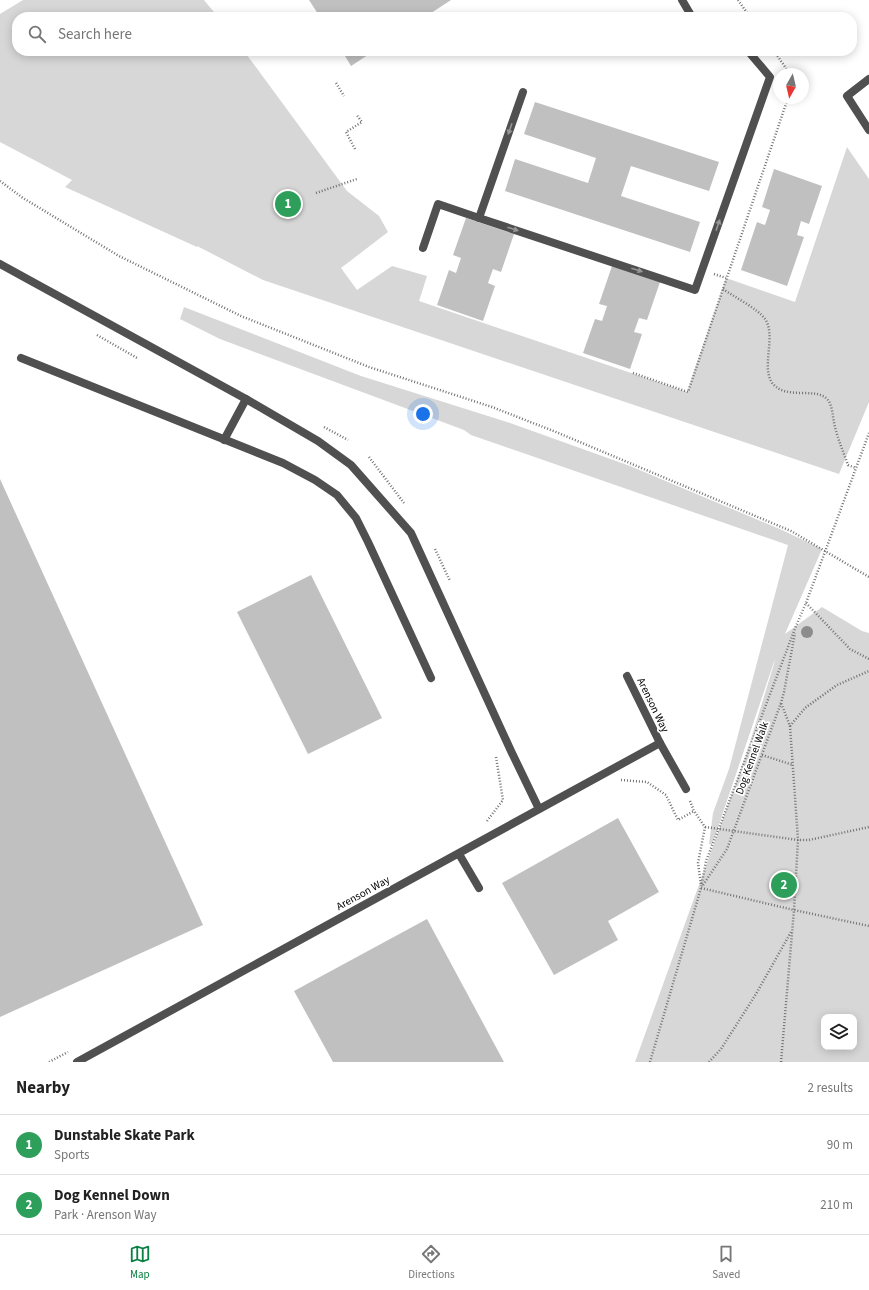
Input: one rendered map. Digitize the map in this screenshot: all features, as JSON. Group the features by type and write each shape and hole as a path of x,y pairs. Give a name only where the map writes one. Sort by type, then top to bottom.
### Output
{"street":[{"path":"682,0 689,12"},
{"path":"423,248 438,204 695,290 770,77 752,56"},
{"path":"869,79 847,96 869,130"},
{"path":"479,218 523,92"},
{"path":"0,264 246,399 318,441 351,465 411,533 539,809"},
{"path":"21,358 282,463 315,480 337,495 356,518 431,678"},
{"path":"224,440 246,399"},
{"name":"Arenson Way","path":"627,676 660,743 686,789"},
{"name":"Arenson Way","path":"77,1062 90,1059 660,743"},
{"path":"459,854 479,888"}],"path":[{"path":"738,0 746,12"},
{"path":"777,56 786,68"},
{"path":"336,83 344,96"},
{"path":"633,373 688,392 786,104"},
{"path":"355,149 346,132 362,122 356,114"},
{"path":"316,193 357,179"},
{"path":"0,181 23,198 119,256 241,316 369,367 492,407 541,426 791,530 869,577"},
{"path":"723,289 758,312 766,320 769,332 769,374 775,386 778,389 787,392 823,395 828,400 832,407 834,429 848,465 856,468"},
{"name":"Dog Kennel Walk","path":"650,1062 701,888 706,861 806,603 869,433"},
{"path":"806,603 850,649 869,659"},
{"name":"Dog Kennel Walk","path":"701,888 727,849 781,703 796,626"},
{"path":"790,726 805,708 836,685 869,671"},
{"path":"781,703 790,726 798,840 794,910 781,1062"},
{"path":"762,755 793,765"},
{"path":"489,820 503,800 496,757"},
{"path":"618,780 647,782 666,795 678,820 694,811"},
{"path":"686,789 694,811 705,827 698,862 701,888 869,926"},
{"path":"705,827 798,840 809,840 869,827"},
{"path":"709,1062 721,1049 756,994 792,930"}],"shaded area":[{"path":"23,0 204,0 214,12 12,12 12,56 248,56 347,191 379,216 388,232 341,268 357,290 392,266 427,276 419,301 687,392 726,278 795,302 847,147 869,179 869,402 839,474 263,280 197,246 65,187 72,180 0,142 0,14"},
{"path":"184,307 361,376 507,422 630,466 782,530 822,549 785,634 822,607 862,631 869,633 869,1062 635,1062 747,752 774,664 775,659 712,845 709,844 713,813 729,769 788,545 471,435 464,430 220,339 180,319"}],"building":[{"path":"309,0 451,0 433,12 317,12"},
{"path":"345,56 366,56 351,66"},
{"path":"535,102 719,162 709,191 631,166 621,196 700,222 690,252 505,191 515,159 588,183 596,158 524,134"},
{"path":"774,169 822,186 809,224 801,221 797,235 804,237 787,286 741,270 757,222 765,225 770,210 762,207"},
{"path":"466,218 514,234 501,272 493,269 488,283 495,286 483,321 437,305 449,270 456,273 461,258 453,255"},
{"path":"612,266 660,282 647,320 639,318 634,332 642,334 630,369 583,353 595,319 602,321 607,306 599,304"},
{"path":"0,479 203,925 0,1017"},
{"path":"311,575 382,718 308,754 237,612"},
{"path":"618,818 659,892 608,921 618,940 554,975 502,883"},
{"path":"427,919 504,1062 333,1062 294,991"}],"place":[{"name":"Dunstable Skate Park","path":"288,204"},
{"name":"Dog Kennel Down","path":"784,885"}]}
